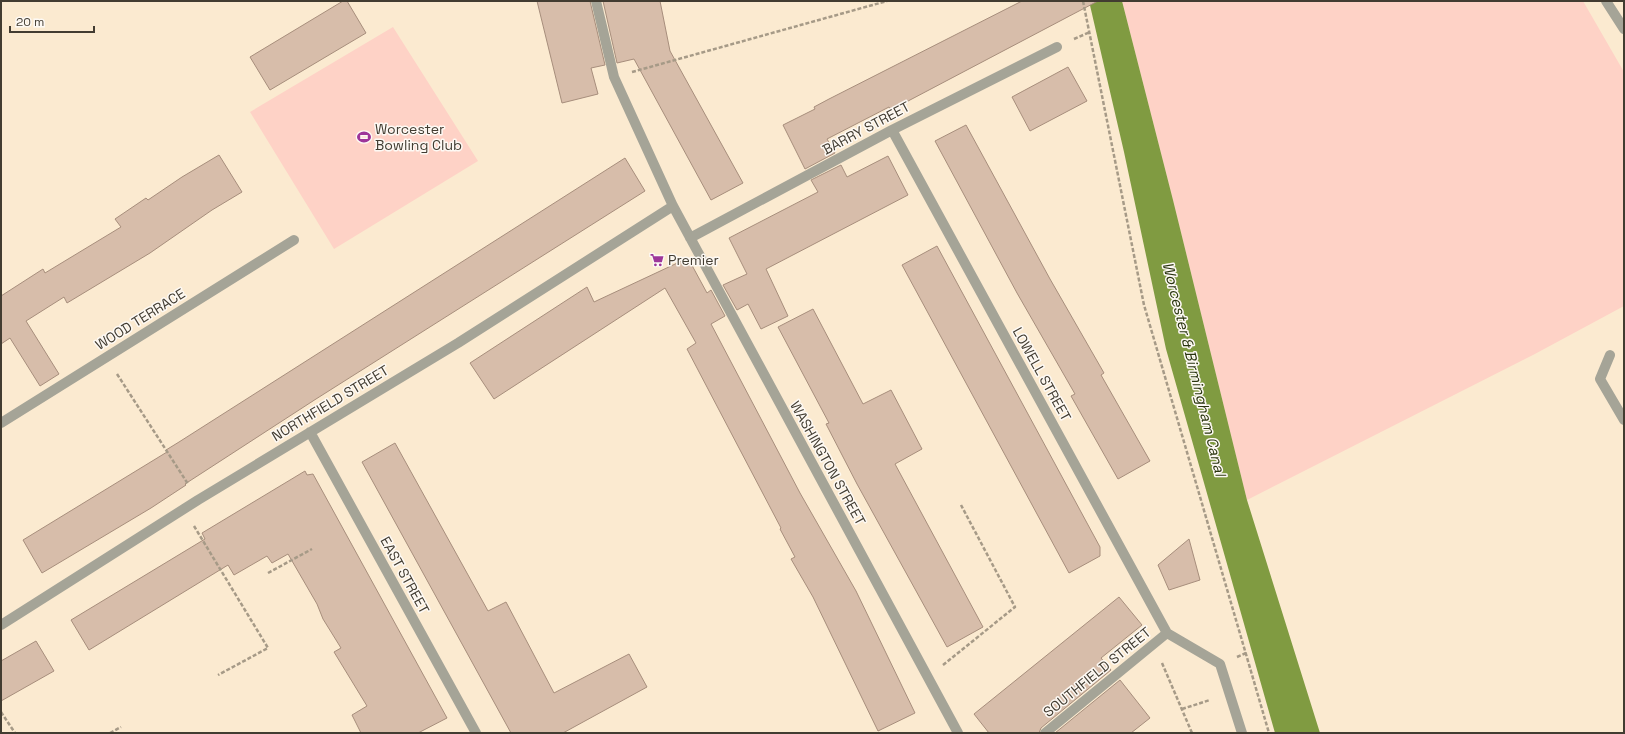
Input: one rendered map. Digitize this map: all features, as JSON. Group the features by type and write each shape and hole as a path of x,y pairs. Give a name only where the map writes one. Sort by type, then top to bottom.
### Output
{"street":[{"name":"WASHINGTON STREET","path":"596,1 614,77 673,206 958,733"},
{"path":"1606,1 1624,29"},
{"name":"BARRY STREET","path":"690,238 892,130 1057,47"},
{"name":"LOWELL STREET","path":"892,130 1167,633"},
{"name":"NORTHFIELD STREET","path":"1,625 184,508 458,343 673,206"},
{"name":"WOOD TERRACE","path":"1,423 294,240"},
{"path":"1610,355 1600,379 1624,420"},
{"name":"EAST STREET","path":"310,432 476,733"},
{"path":"1167,633 1220,664 1242,733"},
{"name":"SOUTHFIELD STREET","path":"1045,733 1167,633"}],"path":[{"path":"614,77 887,1"},
{"path":"1083,1 1144,304 1269,733"},
{"path":"106,357 198,500"},
{"path":"928,676 1015,607 961,505"},
{"path":"184,508 268,648 218,675"},
{"path":"268,573 312,549"},
{"path":"1154,644 1192,733"},
{"path":"1182,709 1229,694"},
{"path":"1,712 15,733"},
{"path":"110,733 121,727"}],"shaded area":[{"path":"1122,1 1583,1 1624,72 1624,306 1533,355 1247,500"},
{"name":"Worcester Bowling Club","path":"393,27 478,161 334,249 250,112"}],"water":[{"name":"Worcester & Birmingham Canal","path":"1089,1 1122,1 1247,500 1320,733 1275,733 1166,349 1124,152"}],"building":[{"path":"343,1 347,1 366,33 270,90 250,57"},
{"path":"537,1 590,1 605,65 591,68 598,94 562,103"},
{"path":"603,1 660,1 670,51 743,183 711,200 634,59 617,63"},
{"path":"1022,1 1098,1 891,110 889,107 827,139 835,153 805,169 783,125 815,109 814,107 829,99"},
{"path":"1068,67 1087,101 1030,131 1012,97"},
{"path":"966,125 1050,279 1104,373 1101,375 1150,461 1118,479 1071,396 1075,394 1017,293 935,141"},
{"path":"219,155 242,192 212,210 150,253 67,303 64,297 26,321 59,374 40,386 10,338 1,344 1,296 43,269 45,273 121,227 115,219 146,198 148,200 182,177"},
{"path":"888,156 908,195 766,269 788,316 761,329 748,304 737,310 723,285 747,274 729,238 818,192 811,180 841,165 847,177"},
{"path":"625,158 645,191 316,399 185,484 186,485 151,508 42,573 23,540 167,452 166,450"},
{"path":"937,246 1100,547 1100,556 1069,573 902,265"},
{"path":"688,258 707,293 711,290 725,316 711,324 800,493 856,591 915,713 878,731 813,597 791,559 795,557 780,529 781,528 687,349 696,343 665,288 494,399 470,363 587,287 594,302"},
{"path":"813,309 863,404 891,390 922,449 895,464 983,627 947,647 857,484 826,424 829,423 778,327"},
{"path":"395,443 488,611 506,602 554,693 629,654 647,687 563,733 511,733 362,462"},
{"path":"305,471 307,475 313,474 447,718 418,733 361,733 352,715 367,706 334,652 341,648 323,619 317,604 288,554 272,563 267,556 234,575 228,565 89,650 71,620 205,539 202,533"},
{"path":"1189,539 1200,580 1169,590 1158,565"},
{"path":"1119,597 1142,625 1101,658 1111,670 1041,728 1039,733 989,733 974,714"},
{"path":"36,641 54,671 1,701 1,661"},
{"path":"1120,680 1150,718 1131,733 1055,733"}],"place":[{"name":"Worcester Bowling Club","path":"364,137"},
{"name":"Premier","path":"657,260"}]}
